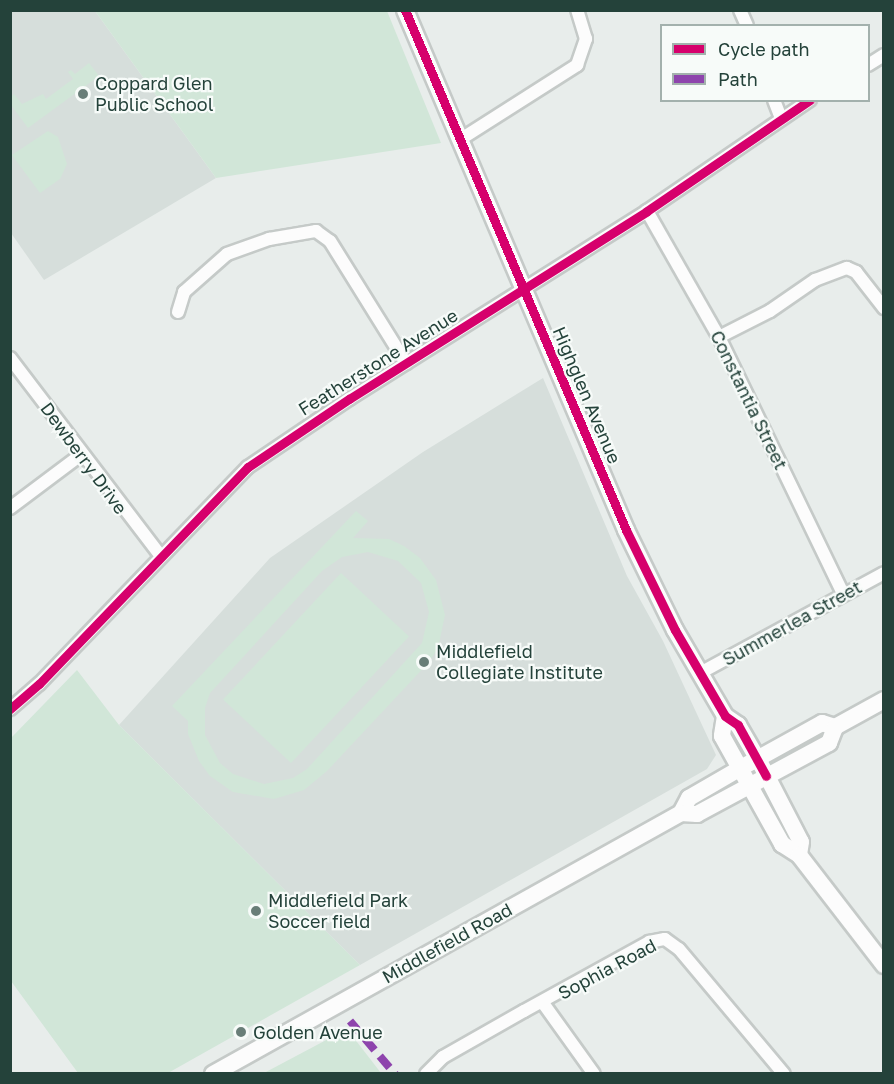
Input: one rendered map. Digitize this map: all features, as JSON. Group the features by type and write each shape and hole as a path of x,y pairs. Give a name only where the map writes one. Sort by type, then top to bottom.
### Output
{"street":[{"name":"Highglen Avenue","path":"405,10 626,530 700,673 725,716 738,725 758,759 801,842 799,855"},
{"path":"461,139 577,65 586,39 577,10"},
{"path":"740,10 746,24"},
{"path":"775,102 781,118"},
{"name":"Featherstone Avenue","path":"10,709 64,659 248,467 406,363 647,211 807,102"},
{"name":"Constantia Street","path":"647,211 719,337 843,594"},
{"path":"178,312 184,292 227,254 269,239 316,231 330,241 406,363"},
{"path":"719,337 770,311 815,280 847,268 856,272 884,308"},
{"name":"Dewberry Drive","path":"10,358 161,556"},
{"path":"10,508 82,454"},
{"name":"Summerlea Street","path":"700,673 884,573"},
{"name":"Middlefield Road","path":"681,813 697,814 829,742 835,727 884,700"},
{"name":"Highglen Avenue","path":"725,716 722,736 782,844 799,855 884,965"},
{"name":"Middlefield Road","path":"223,1071 681,813 689,798 739,769 822,723 835,727"},
{"name":"Sophia Road","path":"426,1074 443,1058 649,942 665,939 679,949 784,1074"},
{"path":"543,1003 594,1074"}],"shaded area":[{"name":"Coppard Glen Public School","path":"10,11 95,11 216,178 44,280 11,233"},
{"name":"Middlefield Collegiate Institute","path":"543,378 627,576 663,641 716,755 707,769 360,965 119,725 270,558 423,452"}],"green space":[{"path":"95,11 387,11 441,143 216,178"},
{"path":"89,63 99,76 28,128 11,105 11,97 14,94 22,104 43,94 46,99 73,79 68,72 71,70 75,74"},
{"path":"48,131 58,137 67,164 60,179 40,193 12,155"},
{"path":"356,511 368,521 353,538 389,539 404,546 420,558 436,580 445,615 438,648 429,662 327,771 304,790 274,799 233,792 210,776 199,761 188,734 188,721 172,706","holes":["368,552 398,561 421,583 429,612 422,643 307,769 293,778 264,784 233,774 220,763 205,735 205,708 210,693 322,571 342,557"]},
{"path":"341,573 409,636 291,763 223,700"},
{"path":"77,670 119,725 360,965 168,1073 78,1073 11,981 11,738"},
{"path":"347,1029 381,1073 264,1073"}],"marked path":[{"path":"350,1021 395,1074"}],"cycle path":[{"path":"405,10 626,530 675,630 725,716 738,725 766,776"},
{"path":"10,709 39,684 248,467 349,399 647,211 807,102"}],"place":[{"name":"Coppard Glen Public School","path":"83,94"},
{"name":"Middlefield Collegiate Institute","path":"424,662"},
{"name":"Middlefield Park Soccer field","path":"256,911"},
{"name":"Golden Avenue","path":"241,1032"}]}
